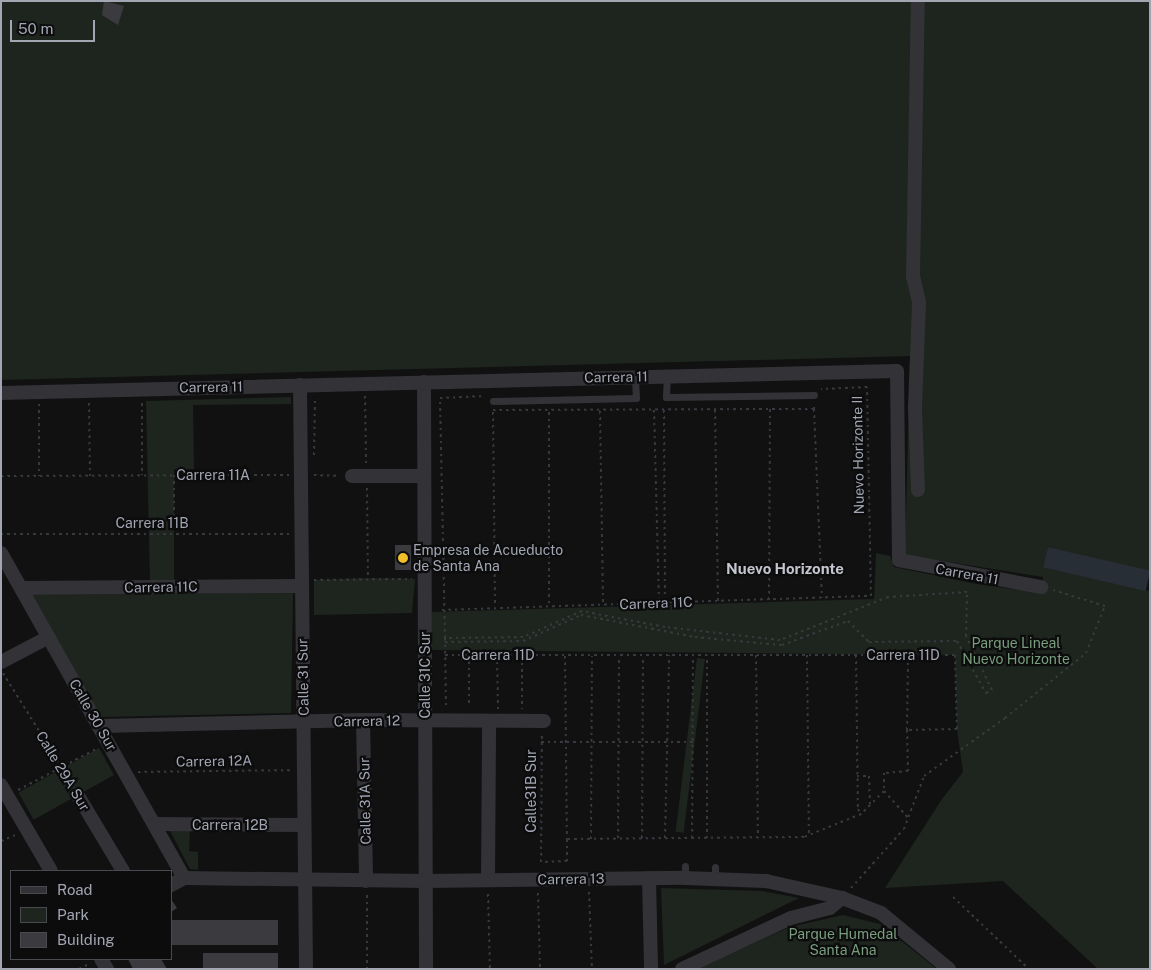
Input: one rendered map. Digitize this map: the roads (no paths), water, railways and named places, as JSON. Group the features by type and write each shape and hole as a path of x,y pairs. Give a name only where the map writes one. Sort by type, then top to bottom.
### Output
{"street":[{"path":"918,1 913,277 919,302 915,408 918,490"},
{"name":"Carrera 11","path":"1,393 897,371 899,560 1041,587"},
{"name":"Calle 31C Sur","path":"424,382 426,969"},
{"name":"Calle 31 Sur","path":"300,385 301,534 308,582 303,722 306,969"},
{"path":"352,476 424,476"},
{"name":"Calle 30 Sur","path":"1,553 156,824 184,878"},
{"name":"Carrera 11C","path":"21,588 308,582"},
{"path":"1,662 49,637"},
{"name":"Carrera 12","path":"100,726 363,720 544,721"},
{"name":"Calle 31A Sur","path":"363,720 366,884"},
{"path":"488,721 488,886"},
{"path":"5,791 50,870"},
{"name":"Calle 29A Sur","path":"78,794 121,870"},
{"name":"Carrera 12B","path":"156,824 304,825"},
{"name":"Carrera 13","path":"172,884 184,878 305,880 366,884 426,881 488,886 649,878 685,872 715,873 766,881 842,898 881,913 900,926 948,969"},
{"path":"649,878 651,969"},
{"path":"808,890 810,913"},
{"path":"682,969 791,918 830,908 842,898"}],"lane":[{"path":"667,376 666,397 814,395"},
{"path":"493,401 636,398 635,377"}],"place":[{"name":"Empresa de Acueducto de Santa Ana","path":"403,558"}],"district":[{"name":"Nuevo Horizonte","path":"785,569"}],"park label":[{"name":"Parque Lineal Nuevo Horizonte","path":"1016,652"},
{"name":"Parque Humedal Santa Ana","path":"843,942"}]}
